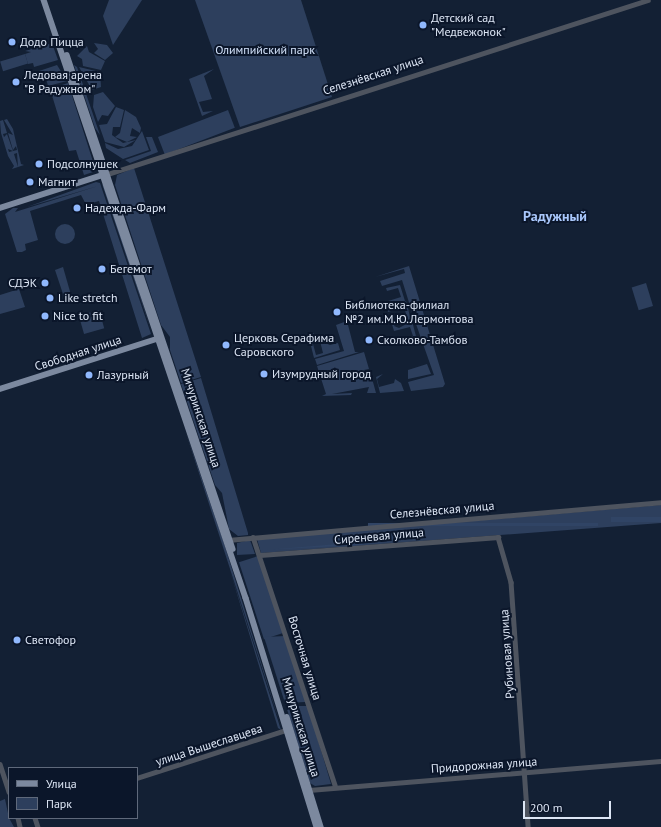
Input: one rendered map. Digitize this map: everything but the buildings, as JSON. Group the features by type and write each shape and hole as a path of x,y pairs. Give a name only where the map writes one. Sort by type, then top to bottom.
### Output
{"main road":[{"name":"Мичуринская улица","path":"44,0 105,175 228,540 321,827"},
{"path":"0,208 105,175"},
{"name":"Свободная улица","path":"0,389 160,338"},
{"name":"Мичуринская улица","path":"228,540 317,827"}],"street":[{"name":"Селезнёвская улица","path":"105,175 648,0"},
{"name":"Селезнёвская улица","path":"228,540 661,502"},
{"name":"Восточная улица","path":"253,537 335,786"},
{"name":"Сиреневая улица","path":"260,555 498,537"},
{"name":"Рубиновая улица","path":"498,537 511,582 528,827"},
{"name":"улица Вышеславцева","path":"138,778 286,730"},
{"name":"Придорожная улица","path":"310,790 335,786 661,761"},
{"path":"0,764 8,789"}],"green space":[{"path":"109,0 142,0 113,45 103,16"},
{"name":"Олимпийский парк","path":"195,0 301,0 332,97 240,127"},
{"path":"52,43 58,60 34,67 33,63 28,64 25,54 31,52 25,51"},
{"path":"94,43 107,45 113,53 105,60 94,53 98,49"},
{"path":"87,46 89,52 105,61 101,70 83,66 82,59 77,56"},
{"path":"25,54 28,64 3,71 0,62"},
{"path":"57,65 67,81 48,86 44,71 36,72"},
{"path":"74,65 77,67 100,135 95,128"},
{"path":"79,67 100,72 101,87 92,90"},
{"path":"214,69 204,76 212,99 199,102 203,112 213,111 202,116 189,79"},
{"path":"68,83 96,171 84,175 76,150 69,151 50,89"},
{"path":"103,92 115,106 108,116 102,115 98,122 93,107 94,95"},
{"path":"116,107 124,110 120,127 113,127 112,135 123,143 136,140 124,147 105,142 99,125 107,124"},
{"path":"125,110 136,117 141,128 140,133 132,128 130,136 137,137 127,142 115,137 120,133"},
{"path":"228,110 235,128 165,155 158,137"},
{"path":"7,119 13,129 21,164 24,165 18,167 12,169 14,166 8,156 1,133 0,121 3,120 7,133 3,134 4,137 7,134 13,151 17,150 16,146 13,150 8,133 13,135 4,120","holes":["17,153 18,167 14,154"]},
{"path":"142,131 149,150 123,159 106,148 105,143 118,149 132,146"},
{"path":"146,137 152,137 158,152 130,163 125,160 151,151"},
{"path":"134,168 201,377 181,383 170,350 170,337 161,325 115,185 117,175"},
{"path":"96,182 100,183 151,334 142,338 99,201 92,203 94,211 90,212 81,195 30,211 38,240 25,244 26,250 22,252 17,252 5,214 13,208 18,208 15,212 98,186 27,207"},
{"path":"102,184 106,188 152,333"},
{"path":"65,224 72,227 75,234 72,241 65,244 58,241 55,234 58,227"},
{"path":"409,266 445,384 443,387 411,391 408,382 434,375 411,310 415,309 411,309 402,280 382,286 380,281 405,273 404,269 375,277"},
{"path":"63,267 71,295 64,297 55,270"},
{"path":"646,283 653,306 639,310 632,287"},
{"path":"400,285 405,301 387,306 385,302 401,297 398,288 387,291 386,288"},
{"path":"19,289 25,307 0,314 0,295"},
{"path":"406,301 411,320 396,322 394,326 399,328 412,321 417,340 402,341 399,346 397,341 413,336 410,327 394,331 391,321 407,317 404,307 388,312 387,308 393,309"},
{"path":"99,310 104,328 84,334 79,316"},
{"path":"347,321 355,352 359,352 317,365 315,359 344,351 336,325"},
{"path":"313,333 320,340 313,344 316,355 323,353 320,341 330,345 338,343 340,350 314,358 311,346"},
{"path":"364,352 369,369 364,370 370,371 376,393 367,393 369,387 332,394 352,393 351,395 322,396 326,394 317,366"},
{"path":"427,364 431,374 408,379 408,370"},
{"path":"383,374 377,379 379,387 394,383 395,379 401,383 404,391 380,393 376,377"},
{"path":"201,378 248,535 238,536 229,529 222,493 215,485 181,384"},
{"path":"185,430 223,540 282,730 221,541"},
{"path":"661,505 661,523 261,553 257,539"},
{"path":"250,540 255,554 237,555 237,543"},
{"path":"258,556 283,633 264,639 239,562"},
{"path":"230,571 281,730 278,728"},
{"path":"285,636 306,701 305,702 285,703 264,637"},
{"path":"286,706 308,706 331,784 315,786 310,783"},
{"path":"5,799 8,819 10,819 14,827 0,827 0,801"}],"shaded area":[{"path":"611,517 661,517 661,522 611,522"},
{"path":"368,523 598,523 598,526 368,526"},
{"path":"362,542 363,545 271,550"}],"place":[{"name":"Детский сад \"Медвежонок\"","path":"423,25"},
{"name":"Додо Пицца","path":"12,42"},
{"name":"Ледовая арена \"В Радужном\"","path":"16,82"},
{"name":"Подсолнушек","path":"39,164"},
{"name":"Магнит","path":"30,182"},
{"name":"Надежда-Фарм","path":"77,208"},
{"name":"Бегемот","path":"102,269"},
{"name":"СДЭК","path":"45,283"},
{"name":"Like stretch","path":"50,298"},
{"name":"Библиотека-филиал №2 им.М.Ю.Лермонтова","path":"337,312"},
{"name":"Nice to fit","path":"45,316"},
{"name":"Сколково-Тамбов","path":"369,340"},
{"name":"Церковь Серафима Саровского","path":"226,345"},
{"name":"Изумрудный город","path":"264,374"},
{"name":"Лазурный","path":"89,375"},
{"name":"Светофор","path":"17,640"}],"district":[{"name":"Радужный","path":"555,216"}]}
